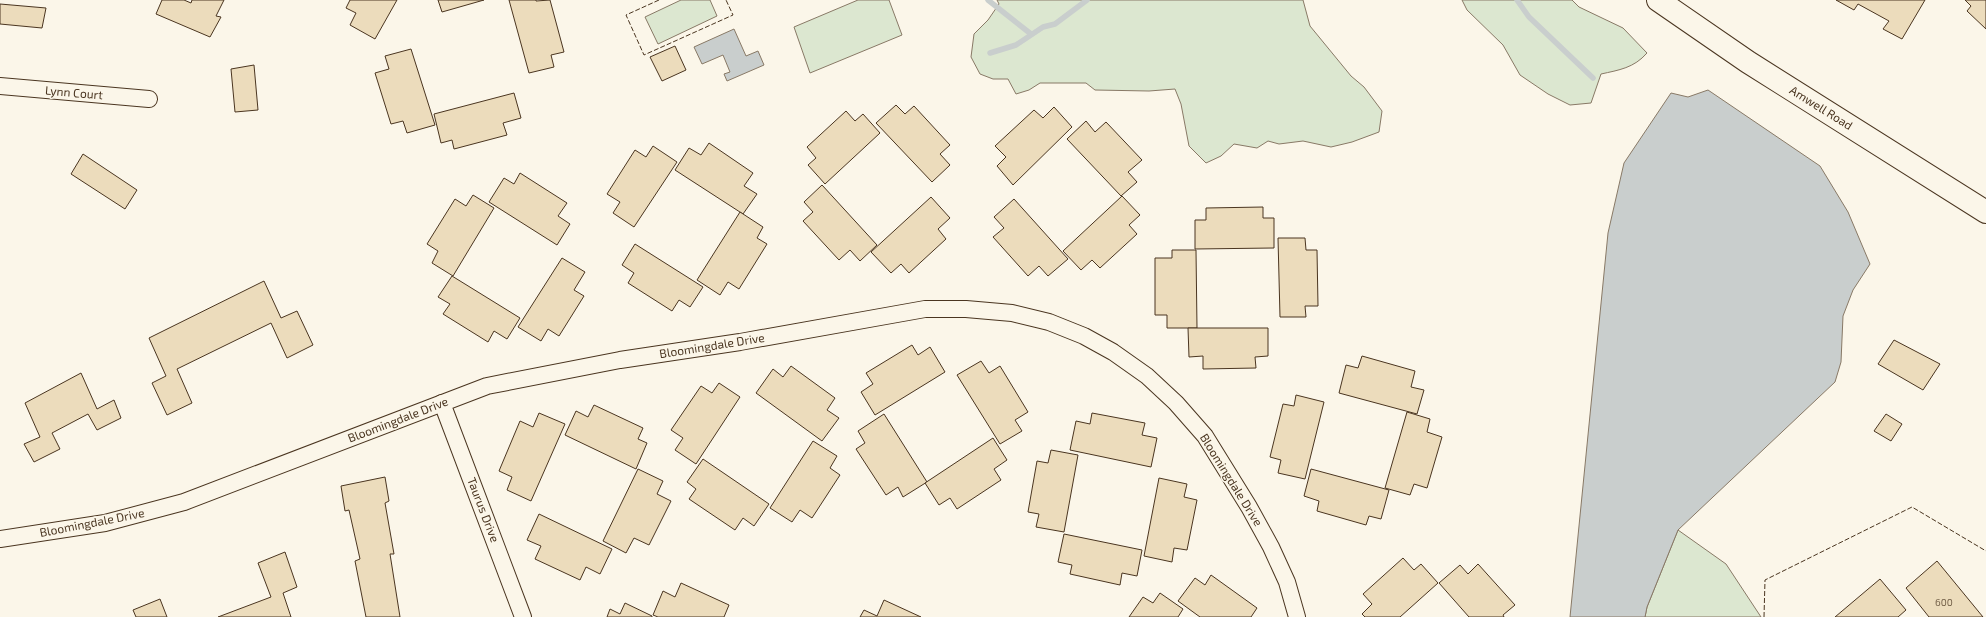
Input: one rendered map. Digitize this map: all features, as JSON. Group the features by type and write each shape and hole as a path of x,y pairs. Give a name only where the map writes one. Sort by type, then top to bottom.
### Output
{"main road":[{"name":"Amwell Road","path":"1658,0 1748,62 1986,212"}],"street":[{"name":"Lynn Court","path":"0,86 149,99"},
{"name":"Bloomingdale Drive","path":"0,539 106,523 184,502 487,386 531,376 620,360 740,342 925,309 966,309 1012,313 1049,322 1090,339 1113,352 1147,376 1176,403 1205,436 1249,507 1271,547 1287,582 1297,617"},
{"name":"Taurus Drive","path":"442,403 524,617"}],"green space":[{"path":"681,0 710,0 717,16 658,44 645,17"},
{"path":"858,0 889,0 902,35 810,73 794,27"},
{"path":"997,0 1303,0 1310,26 1351,76 1364,87 1382,111 1379,132 1352,142 1331,147 1303,141 1279,144 1268,141 1257,148 1234,144 1221,156 1206,163 1189,146 1181,104 1175,89 1149,91 1095,90 1086,83 1040,83 1029,90 1016,94 1008,79 993,79 980,74 971,57 974,34 988,20 999,4"},
{"path":"1462,0 1572,0 1579,7 1623,28 1647,53 1631,65 1620,70 1601,74 1591,103 1570,105 1548,94 1520,75 1503,45 1467,10"},
{"path":"1678,530 1726,564 1761,617 1645,617 1647,607"}],"shaded area":[{"path":"734,29 746,56 758,51 764,65 727,81 724,74 730,72 723,55 702,64 694,47"},
{"path":"1708,90 1820,166 1848,212 1870,264 1853,290 1843,316 1841,362 1835,382 1678,530 1647,607 1645,617 1570,617 1608,233 1624,163 1671,93 1688,97"}],"building":[{"path":"162,0 184,0 191,3 192,0 224,0 216,16 221,17 210,37 156,14"},
{"path":"350,0 397,0 375,39 350,25 356,13 346,8"},
{"path":"438,0 484,0 442,12"},
{"path":"509,0 550,0 564,52 551,55 554,67 529,73"},
{"path":"1836,0 1925,0 1902,39 1883,29 1889,21 1858,4 1854,10"},
{"path":"1965,0 1986,0 1986,29 1967,11 1971,6"},
{"path":"0,4 46,8 42,28 0,24"},
{"path":"675,46 686,70 662,81 650,57"},
{"path":"411,49 435,125 407,133 403,121 391,124 375,73 389,69 385,56"},
{"path":"254,65 258,110 235,112 231,69"},
{"path":"514,93 521,118 503,123 507,135 454,149 452,140 441,143 434,114"},
{"path":"896,105 905,114 914,106 950,145 940,154 950,165 932,182 876,123"},
{"path":"1054,107 1072,127 1013,185 997,166 1006,157 995,146 1034,110 1043,118"},
{"path":"846,111 855,121 863,114 880,133 825,184 808,165 816,158 807,147"},
{"path":"1086,121 1095,132 1106,122 1142,160 1128,172 1137,182 1121,196 1067,139"},
{"path":"709,143 753,173 744,186 757,194 743,214 675,170 689,148 701,155"},
{"path":"653,146 677,162 634,227 613,213 620,202 607,194 635,150 646,157"},
{"path":"83,154 137,190 125,209 71,174"},
{"path":"520,173 567,203 558,216 570,224 557,245 489,202 504,178 514,184"},
{"path":"822,185 877,245 860,261 850,250 839,260 803,221 813,212 804,202"},
{"path":"473,195 494,208 453,276 432,263 438,251 427,244 455,199 466,206"},
{"path":"1122,196 1140,215 1129,225 1137,234 1100,268 1092,260 1081,270 1063,251"},
{"path":"931,197 950,218 938,229 946,239 909,273 901,264 891,273 871,252"},
{"path":"1014,199 1068,259 1048,276 1039,266 1028,276 993,237 1004,228 994,217"},
{"path":"1263,207 1263,218 1274,218 1274,248 1195,249 1195,220 1206,220 1206,208"},
{"path":"740,212 763,227 757,238 767,244 739,289 728,282 720,295 697,280"},
{"path":"1278,238 1305,238 1306,250 1317,250 1318,306 1305,306 1306,317 1280,317"},
{"path":"635,244 703,287 690,307 679,300 672,311 628,283 634,273 622,265"},
{"path":"1172,250 1196,250 1197,328 1167,328 1167,315 1155,315 1155,258 1172,258"},
{"path":"562,258 585,272 574,290 584,296 559,336 548,329 541,341 518,327"},
{"path":"452,276 520,318 507,339 494,331 488,342 443,314 450,304 438,297"},
{"path":"264,281 281,318 297,311 313,345 287,358 271,323 177,369 192,403 167,415 152,383 166,376 149,338"},
{"path":"1188,328 1268,328 1268,356 1255,357 1256,368 1203,369 1203,356 1189,357"},
{"path":"1894,340 1940,364 1923,390 1878,364"},
{"path":"912,345 918,355 930,347 945,372 875,415 861,392 873,384 866,373"},
{"path":"1362,356 1415,371 1411,387 1424,390 1417,414 1339,393 1346,365 1358,368"},
{"path":"981,361 989,373 1000,366 1028,412 1015,420 1022,431 1000,444 957,375"},
{"path":"791,366 835,398 827,410 839,418 822,441 756,393 773,369 783,377"},
{"path":"81,373 97,409 114,400 121,418 97,430 88,414 52,433 60,449 34,462 24,444 40,437 25,403"},
{"path":"719,383 740,397 696,464 675,450 683,438 671,430 701,386 712,393"},
{"path":"1296,395 1324,402 1305,479 1278,473 1281,460 1270,457 1283,404 1294,406"},
{"path":"594,405 643,428 638,439 647,443 636,469 565,435 576,411 588,417"},
{"path":"1407,412 1430,419 1427,432 1442,437 1427,488 1414,484 1410,495 1385,488"},
{"path":"539,413 565,424 531,501 507,490 512,477 499,471 520,421 533,427"},
{"path":"1092,413 1145,423 1142,435 1157,438 1151,467 1070,450 1076,421 1090,424"},
{"path":"884,414 927,482 903,497 898,487 886,495 856,449 865,443 858,431"},
{"path":"1886,414 1902,424 1891,441 1874,431"},
{"path":"993,438 1007,460 994,469 1001,480 957,509 950,498 939,505 925,483"},
{"path":"813,441 837,456 830,468 840,475 812,518 800,510 792,522 770,508"},
{"path":"1051,450 1078,455 1064,532 1036,527 1039,514 1028,512 1037,461 1048,463"},
{"path":"703,459 769,504 754,526 743,518 735,530 689,499 696,489 687,482"},
{"path":"638,469 663,481 657,494 671,501 649,545 634,538 626,553 603,541"},
{"path":"1311,469 1389,490 1381,519 1369,516 1366,525 1317,511 1319,501 1304,496"},
{"path":"385,477 389,501 385,503 394,554 390,554 400,617 366,617 355,561 360,559 349,510 345,511 341,486"},
{"path":"1159,478 1187,484 1184,497 1197,500 1187,550 1174,548 1172,562 1144,556"},
{"path":"539,514 612,549 600,574 586,567 580,580 535,559 541,546 527,540"},
{"path":"1064,534 1142,550 1137,576 1122,573 1120,585 1070,574 1072,565 1058,562"},
{"path":"285,552 297,587 283,593 291,617 218,617 271,597 258,563"},
{"path":"1403,558 1414,570 1421,564 1438,583 1400,617 1365,617 1362,614 1372,604 1363,594"},
{"path":"1937,561 1983,617 1929,617 1906,588"},
{"path":"1478,564 1515,605 1503,615 1504,617 1469,617 1439,583 1460,565 1468,574"},
{"path":"1211,575 1257,608 1251,617 1200,617 1178,601 1195,578 1205,585"},
{"path":"1880,579 1906,610 1898,617 1835,617"},
{"path":"681,583 729,605 724,617 658,617 653,615 663,591 675,597"},
{"path":"1160,593 1183,609 1178,617 1129,617 1143,597 1153,603"},
{"path":"160,599 167,617 136,617 133,610"},
{"path":"884,600 921,617 860,617 864,610 877,616"},
{"path":"625,603 652,617 607,617 610,609 620,614"}],"waterway":[{"path":"988,0 1031,34"},
{"path":"990,53 1016,45 1043,27 1055,24 1087,0"},
{"path":"1517,0 1529,17 1593,78"}],"fence":[{"path":"659,0 626,15 644,55 733,15 726,0"},
{"path":"1764,617 1765,580 1912,507 1986,551"}]}
